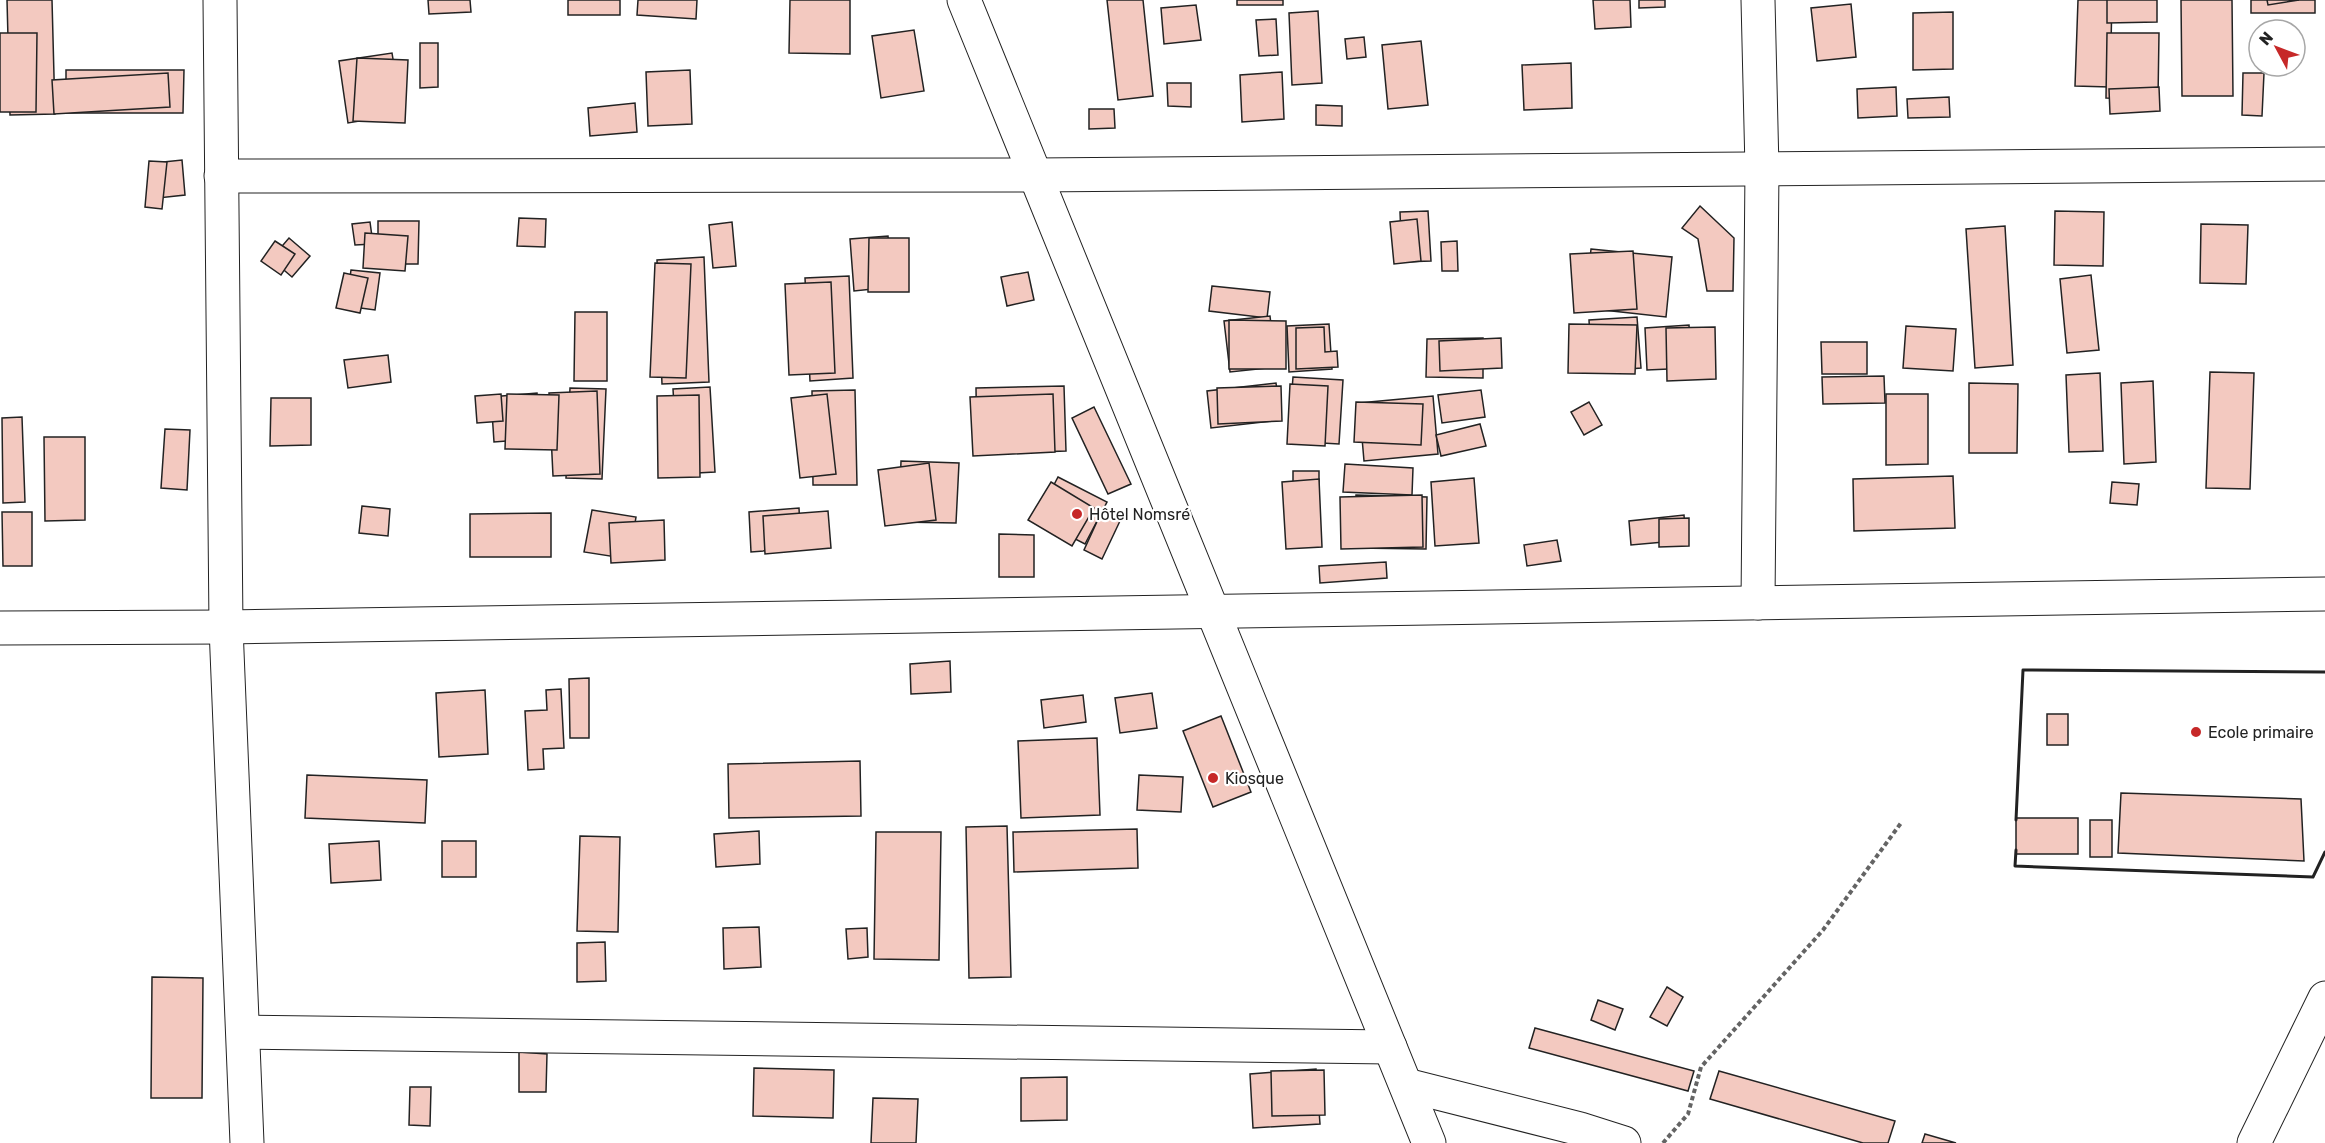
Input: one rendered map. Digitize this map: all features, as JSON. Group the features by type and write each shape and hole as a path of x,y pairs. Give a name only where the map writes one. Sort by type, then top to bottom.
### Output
{"street":[{"path":"220,0 226,627 247,1143"},
{"path":"964,0 1429,1143"},
{"path":"1758,0 1762,169 1758,603"},
{"path":"221,176 1035,175 2325,164"},
{"path":"0,628 226,627 2325,594"},
{"path":"2254,1143 2325,998"},
{"path":"244,1032 1390,1047"},
{"path":"1406,1085 1624,1143"}],"path":[{"path":"1663,1143 1688,1114 1701,1067 1823,930 1901,823"}],"building":[{"path":"7,0 52,0 55,114 10,115"},
{"path":"428,0 470,0 471,12 429,14"},
{"path":"568,0 620,0 620,15 568,15"},
{"path":"638,0 697,0 696,19 637,15"},
{"path":"790,0 850,0 850,54 789,53"},
{"path":"1107,0 1143,0 1153,96 1118,100"},
{"path":"1237,0 1283,0 1283,5 1237,5"},
{"path":"1593,0 1630,0 1631,27 1595,29"},
{"path":"1639,0 1665,0 1665,7 1639,8"},
{"path":"2078,0 2112,0 2110,87 2075,86"},
{"path":"2107,0 2157,0 2157,22 2107,23"},
{"path":"2181,0 2232,0 2233,96 2182,96"},
{"path":"2251,0 2315,0 2315,13 2251,13"},
{"path":"2267,0 2299,0 2268,5"},
{"path":"1851,4 1856,57 1817,61 1811,8"},
{"path":"1196,5 1201,40 1164,44 1161,8"},
{"path":"1318,11 1322,83 1292,85 1289,13"},
{"path":"1953,12 1953,69 1913,70 1913,13"},
{"path":"1276,19 1278,55 1259,56 1256,20"},
{"path":"914,30 924,91 881,98 872,36"},
{"path":"0,33 37,33 36,112 0,112"},
{"path":"2107,33 2159,33 2158,99 2106,98"},
{"path":"1364,37 1366,57 1347,59 1345,39"},
{"path":"1421,41 1428,105 1388,109 1382,45"},
{"path":"420,43 438,43 438,87 420,88"},
{"path":"392,53 402,114 348,123 339,61"},
{"path":"357,58 408,60 405,123 353,121"},
{"path":"1571,63 1572,108 1524,110 1522,65"},
{"path":"66,70 184,70 183,113 66,113"},
{"path":"690,70 692,124 648,126 646,72"},
{"path":"1282,72 1284,119 1242,122 1240,75"},
{"path":"168,73 170,107 54,114 52,80"},
{"path":"2243,73 2247,73 2247,78 2264,78 2262,116 2242,115"},
{"path":"1167,83 1191,83 1191,107 1168,106"},
{"path":"1896,87 1897,116 1858,118 1857,89"},
{"path":"2159,87 2160,111 2110,114 2109,89"},
{"path":"1949,97 1950,117 1908,118 1907,99"},
{"path":"635,103 637,132 590,136 588,108"},
{"path":"1316,105 1342,106 1342,126 1316,125"},
{"path":"1089,109 1114,109 1115,128 1089,129"},
{"path":"182,160 185,195 158,198 154,163"},
{"path":"149,161 167,162 162,209 145,207"},
{"path":"1700,206 1734,238 1733,291 1707,291 1698,239 1682,228"},
{"path":"1428,211 1431,261 1402,262 1400,212"},
{"path":"2055,211 2104,212 2103,266 2054,265"},
{"path":"519,218 546,219 545,247 517,246"},
{"path":"1417,219 1421,261 1394,264 1390,222"},
{"path":"378,221 419,221 418,264 378,264"},
{"path":"370,222 373,244 355,245 352,224"},
{"path":"732,222 736,266 713,268 709,225"},
{"path":"2201,224 2248,225 2246,284 2200,283"},
{"path":"2005,226 2013,365 1975,368 1966,229"},
{"path":"365,233 408,236 405,271 363,268"},
{"path":"888,236 892,287 854,291 850,239"},
{"path":"289,238 310,256 292,277 271,259"},
{"path":"869,238 909,238 909,292 868,292"},
{"path":"275,241 295,254 281,275 261,261"},
{"path":"1457,241 1458,271 1442,271 1441,242"},
{"path":"1591,249 1672,257 1666,317 1585,308"},
{"path":"1633,251 1637,309 1574,313 1570,254"},
{"path":"704,257 709,382 662,384 657,260"},
{"path":"655,263 691,264 686,378 650,377"},
{"path":"351,270 380,273 375,310 346,306"},
{"path":"1028,272 1034,300 1007,306 1001,277"},
{"path":"344,273 368,278 360,313 336,308"},
{"path":"2091,275 2099,350 2067,353 2060,279"},
{"path":"849,276 853,378 810,381 805,278"},
{"path":"831,282 835,373 789,375 785,284"},
{"path":"1212,286 1270,292 1267,318 1209,311"},
{"path":"575,312 607,312 607,381 574,381"},
{"path":"1270,316 1276,367 1230,372 1224,321"},
{"path":"1637,317 1641,368 1592,372 1589,320"},
{"path":"1229,320 1286,321 1286,369 1229,369"},
{"path":"1329,324 1332,369 1289,372 1287,326"},
{"path":"1569,324 1637,325 1635,374 1568,373"},
{"path":"1689,325 1691,368 1647,370 1645,328"},
{"path":"1906,326 1956,329 1953,371 1903,368"},
{"path":"1324,327 1325,352 1337,351 1338,367 1296,369 1296,328"},
{"path":"1715,327 1716,379 1667,381 1666,328"},
{"path":"1483,338 1483,378 1426,377 1427,339"},
{"path":"1501,338 1502,368 1440,371 1439,341"},
{"path":"1821,342 1867,342 1867,374 1822,374"},
{"path":"388,355 391,382 348,388 344,360"},
{"path":"2210,372 2254,373 2250,489 2206,488"},
{"path":"2100,373 2103,451 2069,452 2066,375"},
{"path":"1884,376 1885,403 1823,404 1822,377"},
{"path":"1293,377 1343,380 1339,444 1288,441"},
{"path":"2153,381 2156,462 2124,464 2121,383"},
{"path":"1276,383 1281,420 1211,428 1207,391"},
{"path":"1969,383 2018,384 2017,453 1969,453"},
{"path":"1290,384 1328,386 1325,446 1287,444"},
{"path":"1064,386 1066,451 977,454 976,388"},
{"path":"1281,386 1282,421 1218,424 1217,388"},
{"path":"710,387 715,472 678,474 673,389"},
{"path":"570,388 606,389 602,479 566,478"},
{"path":"855,390 857,485 813,485 812,391"},
{"path":"1481,390 1485,417 1442,423 1438,395"},
{"path":"597,391 600,474 553,476 549,393"},
{"path":"537,393 541,438 494,442 491,397"},
{"path":"501,394 503,421 477,423 475,396"},
{"path":"507,394 559,395 557,450 505,449"},
{"path":"827,394 836,474 800,478 791,398"},
{"path":"1053,394 1055,452 973,456 970,397"},
{"path":"1886,394 1928,394 1928,464 1886,465"},
{"path":"699,395 700,477 658,478 657,396"},
{"path":"1433,396 1438,454 1364,461 1359,403"},
{"path":"271,398 311,398 311,445 270,446"},
{"path":"1356,402 1423,404 1421,445 1354,442"},
{"path":"1589,402 1602,425 1584,435 1571,412"},
{"path":"1094,407 1131,484 1108,494 1072,418"},
{"path":"22,417 25,502 3,503 2,418"},
{"path":"1480,424 1486,446 1441,456 1436,435"},
{"path":"165,429 190,430 187,490 161,488"},
{"path":"44,437 85,437 85,520 45,521"},
{"path":"901,461 959,463 956,523 899,522"},
{"path":"929,463 936,520 885,526 878,470"},
{"path":"1345,464 1413,468 1412,495 1343,492"},
{"path":"1293,471 1319,471 1319,543 1293,543"},
{"path":"1953,476 1955,528 1854,531 1853,479"},
{"path":"1058,477 1107,502 1085,544 1036,519"},
{"path":"1474,478 1479,543 1435,546 1431,482"},
{"path":"1319,479 1322,547 1286,549 1282,482"},
{"path":"1051,482 1094,508 1072,546 1028,520"},
{"path":"2112,482 2139,484 2137,505 2110,503"},
{"path":"1356,495 1427,497 1426,549 1355,548"},
{"path":"1422,495 1423,547 1341,549 1340,497"},
{"path":"362,506 390,509 388,536 359,533"},
{"path":"799,508 801,548 751,552 749,512"},
{"path":"592,510 636,517 629,559 584,552"},
{"path":"828,511 831,548 765,554 763,516"},
{"path":"2,512 32,512 32,566 3,566"},
{"path":"551,513 551,557 470,557 470,514"},
{"path":"1101,513 1120,521 1102,559 1084,550"},
{"path":"1684,515 1686,540 1631,545 1629,521"},
{"path":"1689,518 1689,546 1659,547 1659,519"},
{"path":"664,520 665,560 611,563 609,523"},
{"path":"999,534 1034,535 1034,577 999,577"},
{"path":"1557,540 1561,561 1527,566 1524,545"},
{"path":"1386,562 1387,578 1320,583 1319,566"},
{"path":"950,661 951,692 911,694 910,664"},
{"path":"589,678 589,738 570,738 569,679"},
{"path":"561,689 564,748 543,749 544,769 528,770 525,711 547,710 546,690"},
{"path":"485,690 488,754 439,757 436,693"},
{"path":"1152,693 1157,728 1120,733 1115,698"},
{"path":"1083,695 1086,722 1044,728 1041,700"},
{"path":"2047,714 2068,714 2068,745 2047,745"},
{"path":"1221,716 1251,792 1213,807 1183,731"},
{"path":"1097,738 1100,815 1021,818 1018,741"},
{"path":"860,761 861,816 729,818 728,764"},
{"path":"307,775 427,780 425,823 305,818"},
{"path":"1139,775 1183,777 1181,812 1137,810"},
{"path":"2121,793 2301,799 2304,861 2118,853"},
{"path":"2016,818 2078,818 2078,854 2016,854"},
{"path":"2090,820 2112,820 2112,857 2090,857"},
{"path":"1007,826 1011,977 969,978 966,827"},
{"path":"1137,829 1138,868 1014,872 1013,832"},
{"path":"759,831 760,864 716,867 714,834"},
{"path":"876,832 941,832 939,960 874,959"},
{"path":"580,836 620,837 618,932 577,931"},
{"path":"379,841 381,880 331,883 329,844"},
{"path":"442,841 476,841 476,877 442,877"},
{"path":"759,927 761,967 724,969 723,928"},
{"path":"867,928 868,957 848,959 846,929"},
{"path":"605,942 606,981 577,982 577,943"},
{"path":"152,977 203,978 202,1098 151,1098"},
{"path":"1667,987 1683,997 1667,1026 1650,1017"},
{"path":"1598,1000 1623,1009 1615,1030 1591,1020"},
{"path":"1535,1028 1694,1071 1688,1091 1529,1048"},
{"path":"519,1052 547,1054 546,1092 519,1092"},
{"path":"754,1068 834,1070 833,1118 753,1116"},
{"path":"1316,1069 1320,1124 1253,1128 1250,1074"},
{"path":"1324,1070 1325,1115 1272,1116 1271,1071"},
{"path":"1719,1071 1895,1121 1888,1143 1863,1143 1710,1099"},
{"path":"1067,1077 1067,1120 1021,1121 1021,1078"},
{"path":"410,1087 431,1087 430,1126 409,1125"},
{"path":"873,1098 918,1099 916,1143 871,1143"},
{"path":"1925,1134 1956,1143 1922,1143"}],"wall":[{"path":"2016,820 2023,670 2325,672"},
{"path":"2016,850 2015,866 2313,877 2325,852"}],"place":[{"name":"Hôtel Nomsré","path":"1077,514"},
{"name":"Ecole primaire","path":"2196,732"},
{"name":"Kiosque","path":"1213,778"}]}
